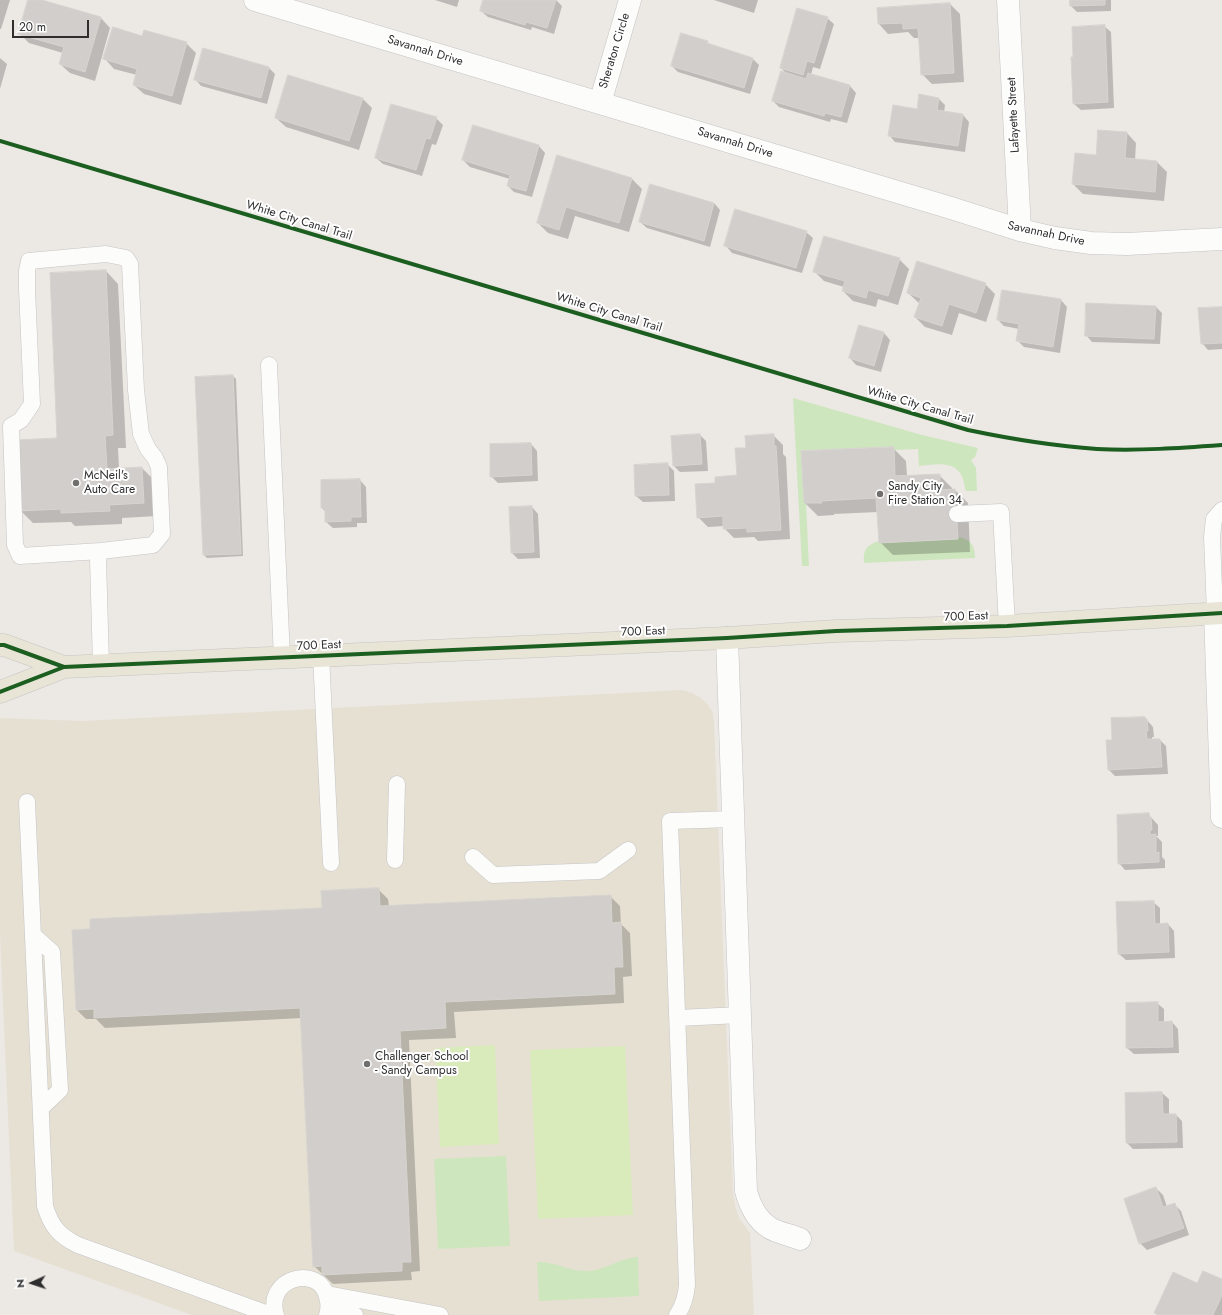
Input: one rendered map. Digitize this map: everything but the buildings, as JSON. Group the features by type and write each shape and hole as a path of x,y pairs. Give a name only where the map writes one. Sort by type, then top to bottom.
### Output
{"main road":[{"name":"700 East","path":"0,692 64,667 727,638 836,631 1007,626 1218,613"},
{"name":"700 East","path":"0,645 4,645 64,667"}],"street":[{"name":"Savannah Drive","path":"255,0 304,7 600,103 1020,230 1055,238 1091,243 1127,244 1222,239"},
{"name":"Sheraton Circle","path":"600,103 630,0"},
{"name":"Lafayette Street","path":"1008,0 1020,230"},
{"path":"1218,613 1222,817"},
{"path":"727,638 745,1180 749,1202 761,1221 771,1229 800,1238"}],"lane":[{"path":"106,254 126,258 130,264 136,390 141,434 148,449 155,458 158,467 162,534 153,545 101,551 20,556 15,545 11,426 21,420 32,404 27,290 27,271 29,261 106,254"},
{"path":"269,365 282,658"},
{"path":"1218,613 1212,537 1214,519 1222,510"},
{"path":"957,514 1001,512 1007,626"},
{"path":"101,551 98,559 101,665"},
{"path":"321,655 331,863"},
{"path":"395,860 397,784"},
{"path":"27,802 33,935 52,952 60,1090 40,1108 45,1206 48,1218 54,1228 61,1235 78,1245 271,1315"},
{"path":"677,1315 684,1302 687,1284 670,821 734,819"},
{"path":"473,857 493,875 599,871 628,850"},
{"path":"678,1018 740,1015"},
{"path":"276,1315 274,1300 282,1285 290,1280 306,1278 315,1281 322,1286 327,1294 329,1302 328,1313 355,1315"},
{"path":"327,1294 440,1315"}],"shaded area":[{"name":"Challenger School - Sandy Campus","path":"682,690 701,698 713,713 733,1193 739,1218 750,1233 754,1315 192,1315 14,1251 0,935 0,718 83,721"}],"green space":[{"path":"793,398 922,435 978,448 975,457 971,460 976,468 977,491 966,491 961,475 952,466 935,464 919,466 918,449 894,450 893,447 802,451 809,566 802,566"},
{"path":"958,537 969,541 973,547 975,558 864,563 866,549 871,544 879,541 879,543 958,539"},
{"path":"495,1045 499,1144 440,1147 435,1048"},
{"path":"625,1046 633,1215 538,1219 530,1050"},
{"path":"506,1156 510,1246 438,1249 434,1159"},
{"path":"638,1257 639,1296 539,1301 537,1262 549,1263 579,1271 586,1271 599,1269"}],"cycle path":[{"name":"White City Canal Trail","path":"0,141 968,430 1032,442 1113,450 1222,445"},
{"path":"0,692 64,667 727,638 836,631 1007,626 1222,613"},
{"path":"0,645 4,645 64,667"}],"place":[{"name":"McNeil's Auto Care","path":"76,483"},
{"name":"Sandy City Fire Station 34","path":"880,494"},
{"name":"Challenger School - Sandy Campus","path":"367,1064"}]}
